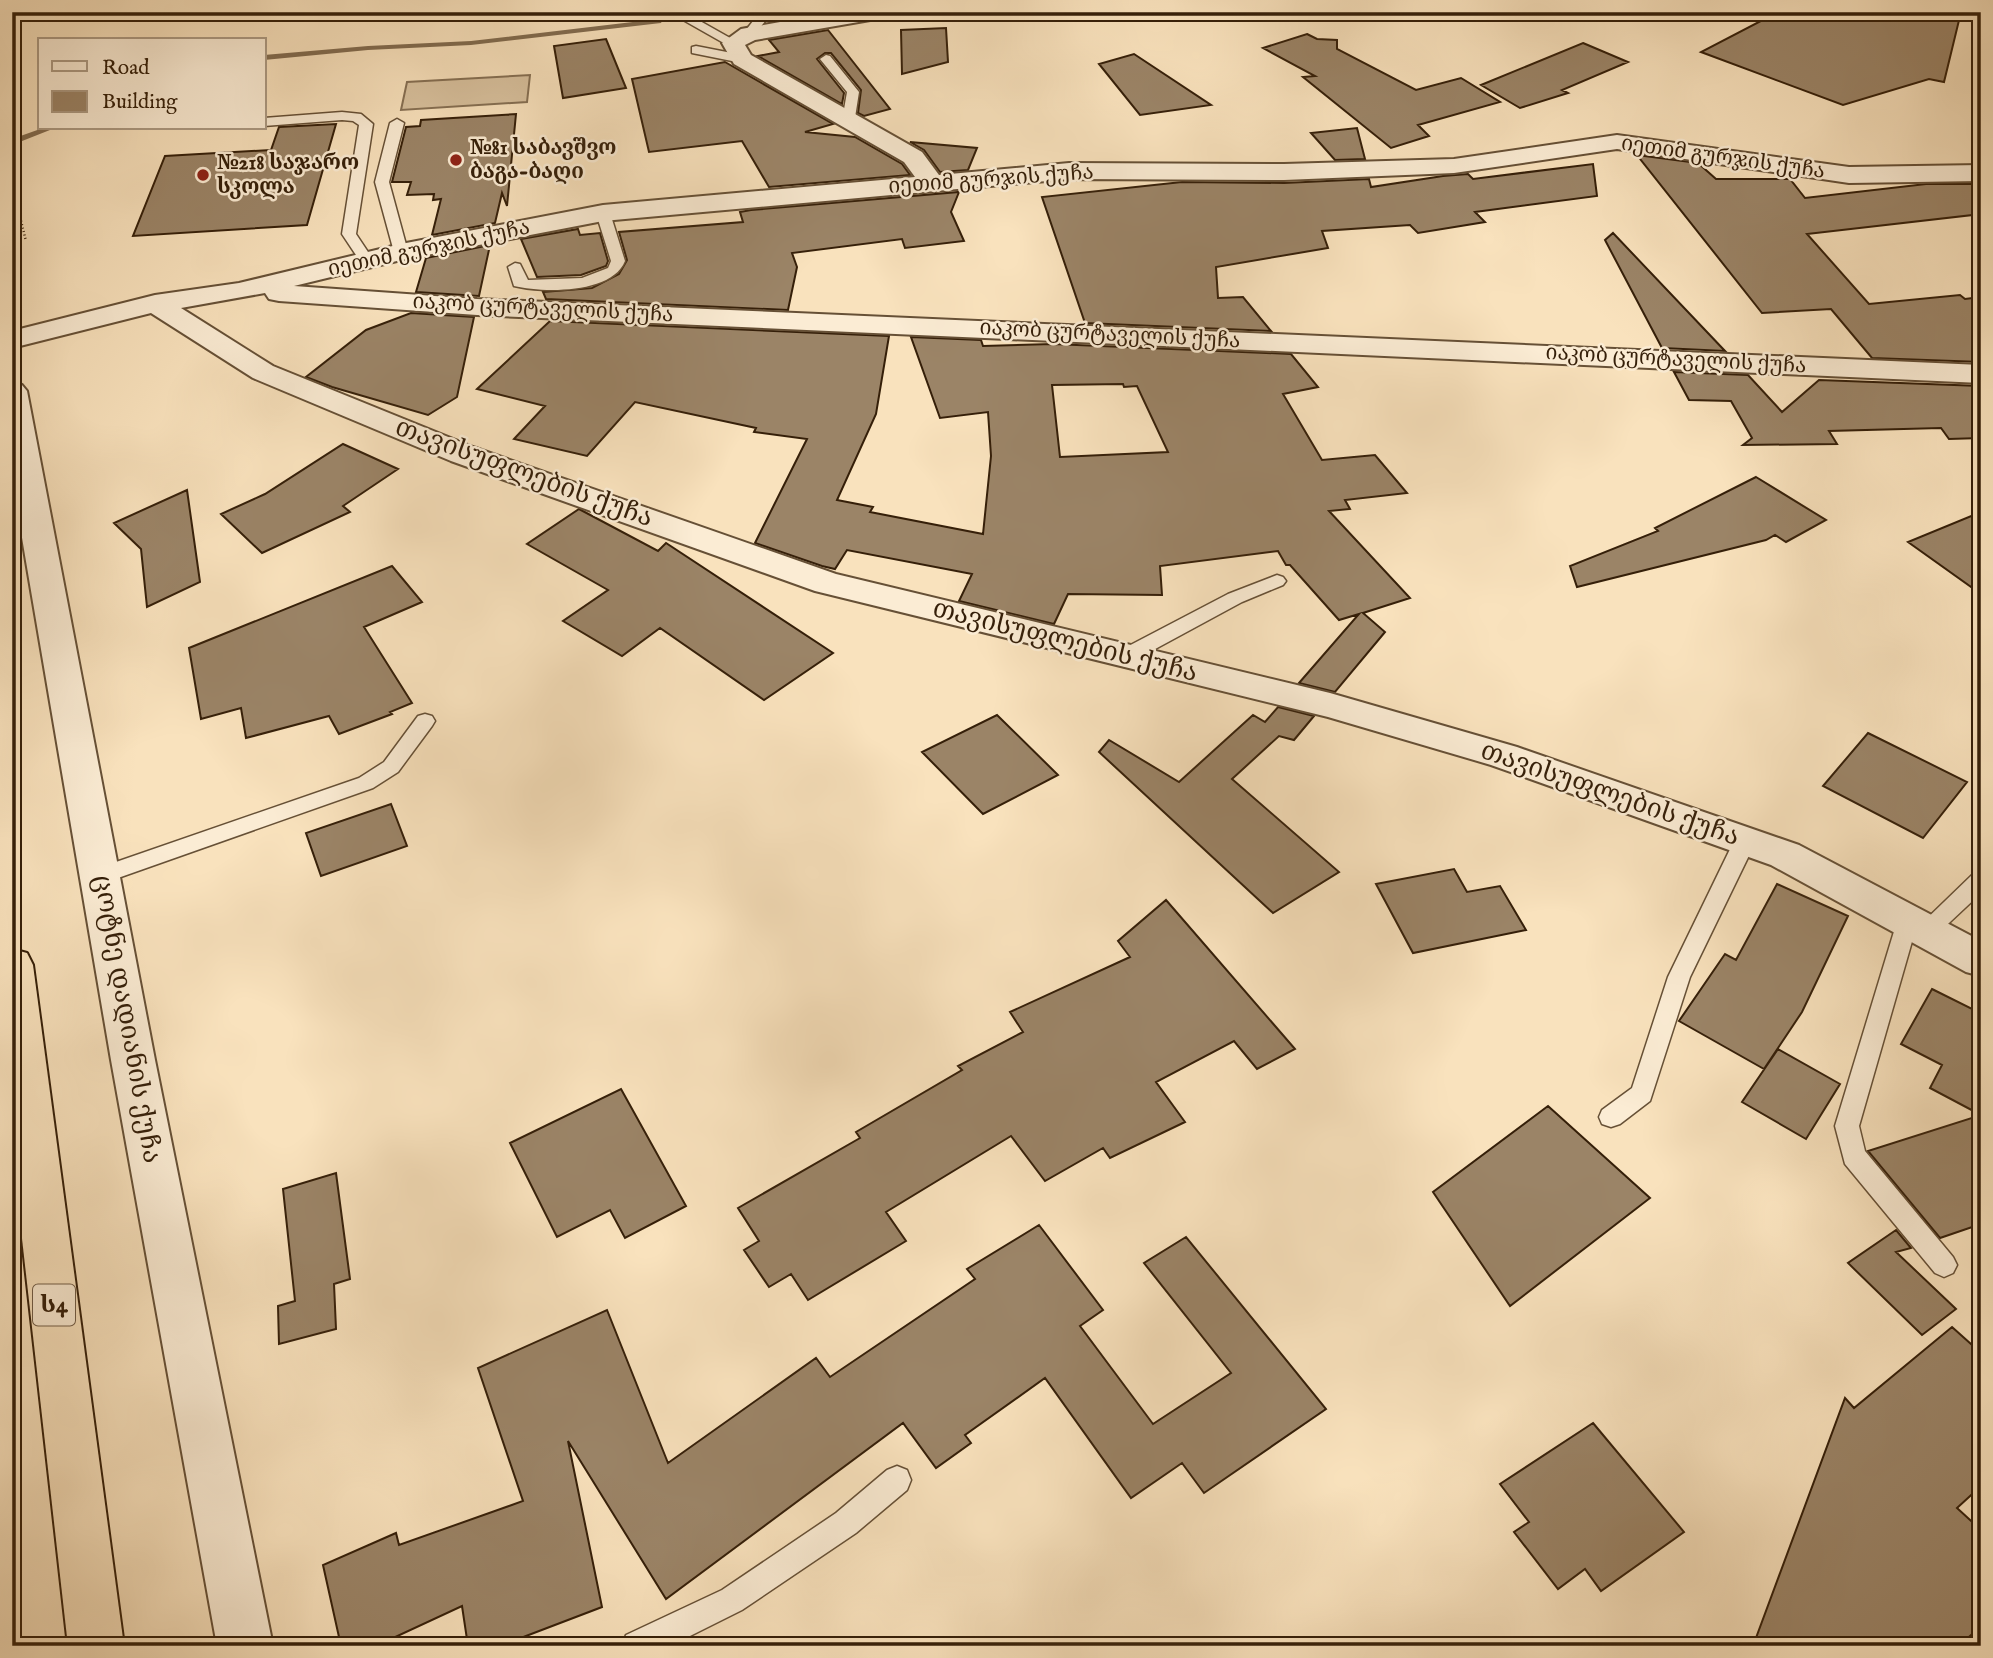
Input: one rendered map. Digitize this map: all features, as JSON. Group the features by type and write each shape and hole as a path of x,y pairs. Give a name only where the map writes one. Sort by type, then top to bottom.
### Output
{"highway":[{"name":"ს4","path":"12,965 96,1646"}],"street":[{"path":"741,45 876,12"},
{"path":"741,45 849,121 913,157 933,184"},
{"name":"იეთიმ გურჯის ქუჩა","path":"12,340 155,303 239,291 401,252 653,206 1069,171 1284,172 1454,166 1618,142 1776,167 1849,175 1981,173"},
{"name":"იაკობ ცურტაველის ქუჩა","path":"239,291 477,307 1981,374"},
{"name":"თავისუფლების ქუჩა","path":"155,303 263,372 461,454 827,583 1329,705 1504,756 1785,855 1981,960"},
{"name":"ცოტნე დადიანის ქუჩა","path":"12,391 245,1646"}],"lane":[{"path":"674,12 741,45"},
{"path":"696,50 741,45 766,12"},
{"path":"826,60 853,92 849,121"},
{"path":"266,122 342,116 356,117 366,124 349,234 367,261"},
{"path":"397,123 382,182 401,252"},
{"path":"515,267 519,283 538,287 598,279 613,271 618,261 603,213"},
{"path":"1126,656 1235,598 1277,581"},
{"path":"101,876 366,783 391,767 425,722"},
{"path":"1611,1117 1642,1094 1679,977 1745,841"},
{"path":"1944,1265 1854,1156 1847,1126 1917,926 1981,880"},
{"path":"636,1646 732,1601 846,1523 897,1479"}],"path":[{"path":"14,201 26,241"}],"shaded area":[{"path":"530,75 527,102 401,110 407,82"}],"building":[{"path":"1778,12 1961,12 1944,82 1929,79 1843,105 1701,52"},
{"path":"946,28 948,62 902,74 901,30"},
{"path":"828,30 890,109 864,116 858,113 861,90 831,53 825,53 817,59 844,93 842,104 758,56 779,52 769,40"},
{"path":"1307,34 1317,39 1337,40 1337,49 1416,90 1461,78 1500,102 1418,125 1429,136 1391,148 1303,77 1315,76 1263,48"},
{"path":"606,39 626,88 563,98 554,46"},
{"path":"1583,43 1628,62 1562,90 1568,93 1520,108 1481,85"},
{"path":"1134,54 1211,105 1140,115 1099,64"},
{"path":"725,62 833,124 805,132 855,137 902,164 910,175 769,187 742,141 649,152 632,79"},
{"path":"516,114 507,206 502,193 495,223 432,235 441,199 433,200 434,194 407,195 411,182 392,182 406,127 420,126 421,120"},
{"path":"336,124 307,225 133,236 165,156 271,150 279,127"},
{"path":"1357,128 1365,159 1335,160 1311,133"},
{"path":"910,142 977,148 968,170 940,172 924,150"},
{"path":"1637,155 1698,163 1716,179 1790,179 1805,198 1926,184 1981,184 1981,214 1807,234 1869,304 1960,295 1965,299 1981,297 1981,362 1872,358 1831,309 1762,313"},
{"path":"1593,164 1597,196 1475,212 1485,222 1418,233 1410,225 1322,231 1328,248 1216,267 1218,298 1243,297 1271,331 1085,323 1042,197 1182,182 1284,183 1369,179 1371,187 1443,176 1468,174 1473,179"},
{"path":"959,192 951,212 964,241 905,248 902,239 792,253 797,267 788,310 546,299 543,292 592,288 619,274 627,260 619,232 743,222 740,212 751,210"},
{"path":"578,229 580,235 600,233 608,261 606,266 581,275 537,277 521,239"},
{"path":"1613,233 1725,351 1662,348 1605,240"},
{"path":"490,245 479,296 416,292 426,258"},
{"path":"411,313 474,317 457,397 428,415 306,377 366,330"},
{"path":"550,321 889,336 876,414 837,500 873,507 870,512 983,534 991,456 988,412 940,418 911,337 981,340 983,346 1053,344 1291,354 1318,387 1283,394 1322,460 1375,455 1407,493 1345,500 1350,509 1329,511 1410,598 1363,613 1385,632 1335,692 1299,683 1359,614 1339,620 1290,565 1286,565 1278,551 1160,566 1162,595 1068,594 1054,624 959,601 972,574 847,550 835,569 755,543 807,439 754,432 756,428 635,402 587,456 514,439 545,406 477,389","holes":["1123,384 1124,387 1137,386 1168,452 1060,457 1052,385"]},
{"path":"1674,372 1748,375 1782,412 1819,380 1981,386 1981,438 1949,439 1941,428 1829,431 1837,444 1743,445 1752,438 1731,401 1689,400"},
{"path":"343,444 398,469 343,506 350,512 262,553 221,514 265,494"},
{"path":"1756,477 1826,520 1786,542 1775,535 1766,540 1577,587 1570,566 1658,531 1655,528"},
{"path":"187,490 200,582 147,607 141,549 114,523"},
{"path":"579,509 658,551 666,543 833,653 764,700 660,628 622,656 563,621 608,590 527,544"},
{"path":"1981,512 1981,594 1908,542"},
{"path":"392,566 422,602 364,627 412,703 390,712 392,714 339,734 329,716 246,738 241,708 201,719 189,648"},
{"path":"1278,707 1314,716 1294,740 1279,736 1232,779 1339,872 1273,913 1099,752 1109,740 1179,782 1253,715 1265,722"},
{"path":"997,715 1058,775 983,814 922,752"},
{"path":"1868,733 1967,782 1923,838 1823,786"},
{"path":"391,804 407,846 321,876 306,833"},
{"path":"1454,869 1467,892 1500,886 1526,930 1413,953 1376,884"},
{"path":"1777,884 1848,916 1802,1012 1764,1069 1679,1021 1725,954 1736,960"},
{"path":"1166,900 1295,1049 1257,1069 1234,1041 1156,1082 1185,1122 1110,1158 1103,1148 1045,1181 1011,1136 886,1212 906,1241 808,1300 791,1274 769,1287 744,1250 759,1241 738,1208 860,1138 856,1132 962,1070 958,1066 1023,1032 1010,1012 1130,957 1118,941"},
{"path":"1932,989 1972,1009 1981,992 1981,1115 1930,1088 1942,1065 1901,1044"},
{"path":"1778,1049 1840,1084 1806,1139 1742,1102"},
{"path":"621,1089 686,1206 625,1238 610,1210 557,1237 510,1143"},
{"path":"1548,1106 1650,1198 1510,1306 1433,1192"},
{"path":"1981,1115 1981,1224 1940,1238 1868,1151"},
{"path":"336,1173 350,1279 334,1284 336,1329 279,1344 278,1306 295,1301 283,1189"},
{"path":"1039,1225 1103,1310 1080,1326 1153,1424 1231,1373 1144,1263 1186,1237 1326,1409 1204,1493 1182,1463 1131,1498 1045,1378 965,1435 971,1443 936,1468 903,1423 666,1599 568,1441 602,1607 500,1646 468,1646 462,1606 376,1646 341,1646 323,1565 396,1533 399,1545 523,1501 478,1368 607,1310 668,1463 816,1358 830,1377 975,1279 967,1269"},
{"path":"1896,1230 1911,1248 1896,1252 1956,1309 1922,1335 1848,1263"},
{"path":"1952,1327 1981,1353 1981,1486 1957,1508 1981,1530 1981,1626 1959,1646 1753,1646 1845,1398 1854,1408"},
{"path":"1593,1423 1684,1532 1601,1591 1585,1569 1558,1589 1514,1532 1529,1522 1500,1484"}],"waterway":[{"path":"718,14 737,12"},
{"path":"266,58 368,48 471,43 658,21"},
{"path":"12,142 45,130"}],"place":[{"name":"№81 საბავშვო ბაგა-ბაღი","path":"456,160"},
{"name":"№218 საჯარო სკოლა","path":"203,175"}]}
